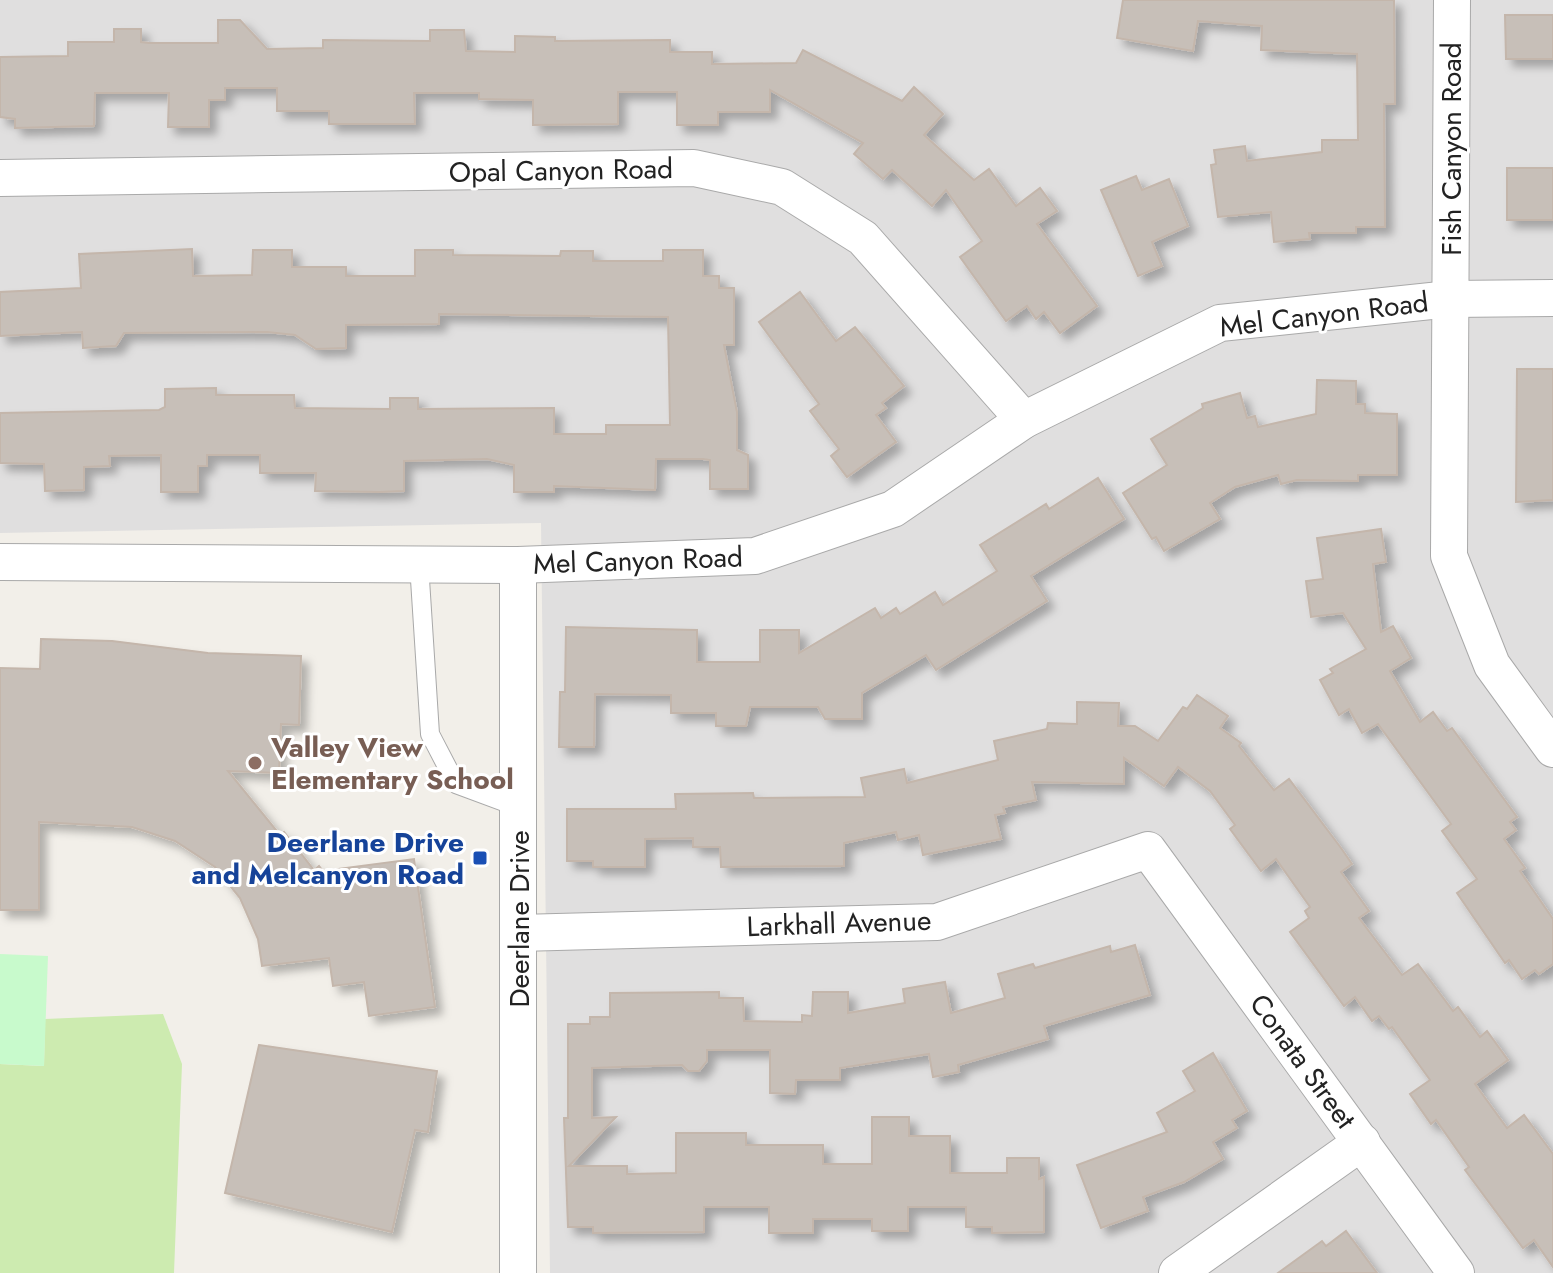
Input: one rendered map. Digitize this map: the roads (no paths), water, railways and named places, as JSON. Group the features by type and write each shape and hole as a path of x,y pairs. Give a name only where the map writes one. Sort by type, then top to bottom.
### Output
{"street":[{"name":"Fish Canyon Road","path":"1452,0 1449,556 1492,665 1553,749"},
{"name":"Opal Canyon Road","path":"0,178 694,168 782,187 863,238 1024,420"},
{"name":"Mel Canyon Road","path":"0,562 518,565 755,556 893,509 1024,420 1220,323 1450,299 1553,298"},
{"name":"Deerlane Drive","path":"518,565 518,1273"},
{"name":"Larkhall Avenue","path":"519,933 937,922 1148,850"},
{"name":"Conata Street","path":"1148,850 1456,1273"},
{"path":"1177,1273 1362,1142"}],"lane":[{"path":"419,564 430,734 456,784 518,807"}],"place":[{"name":"Valley View Elementary School","path":"255,763"},
{"name":"Deerlane Drive and Melcanyon Road","path":"480,858"}]}
